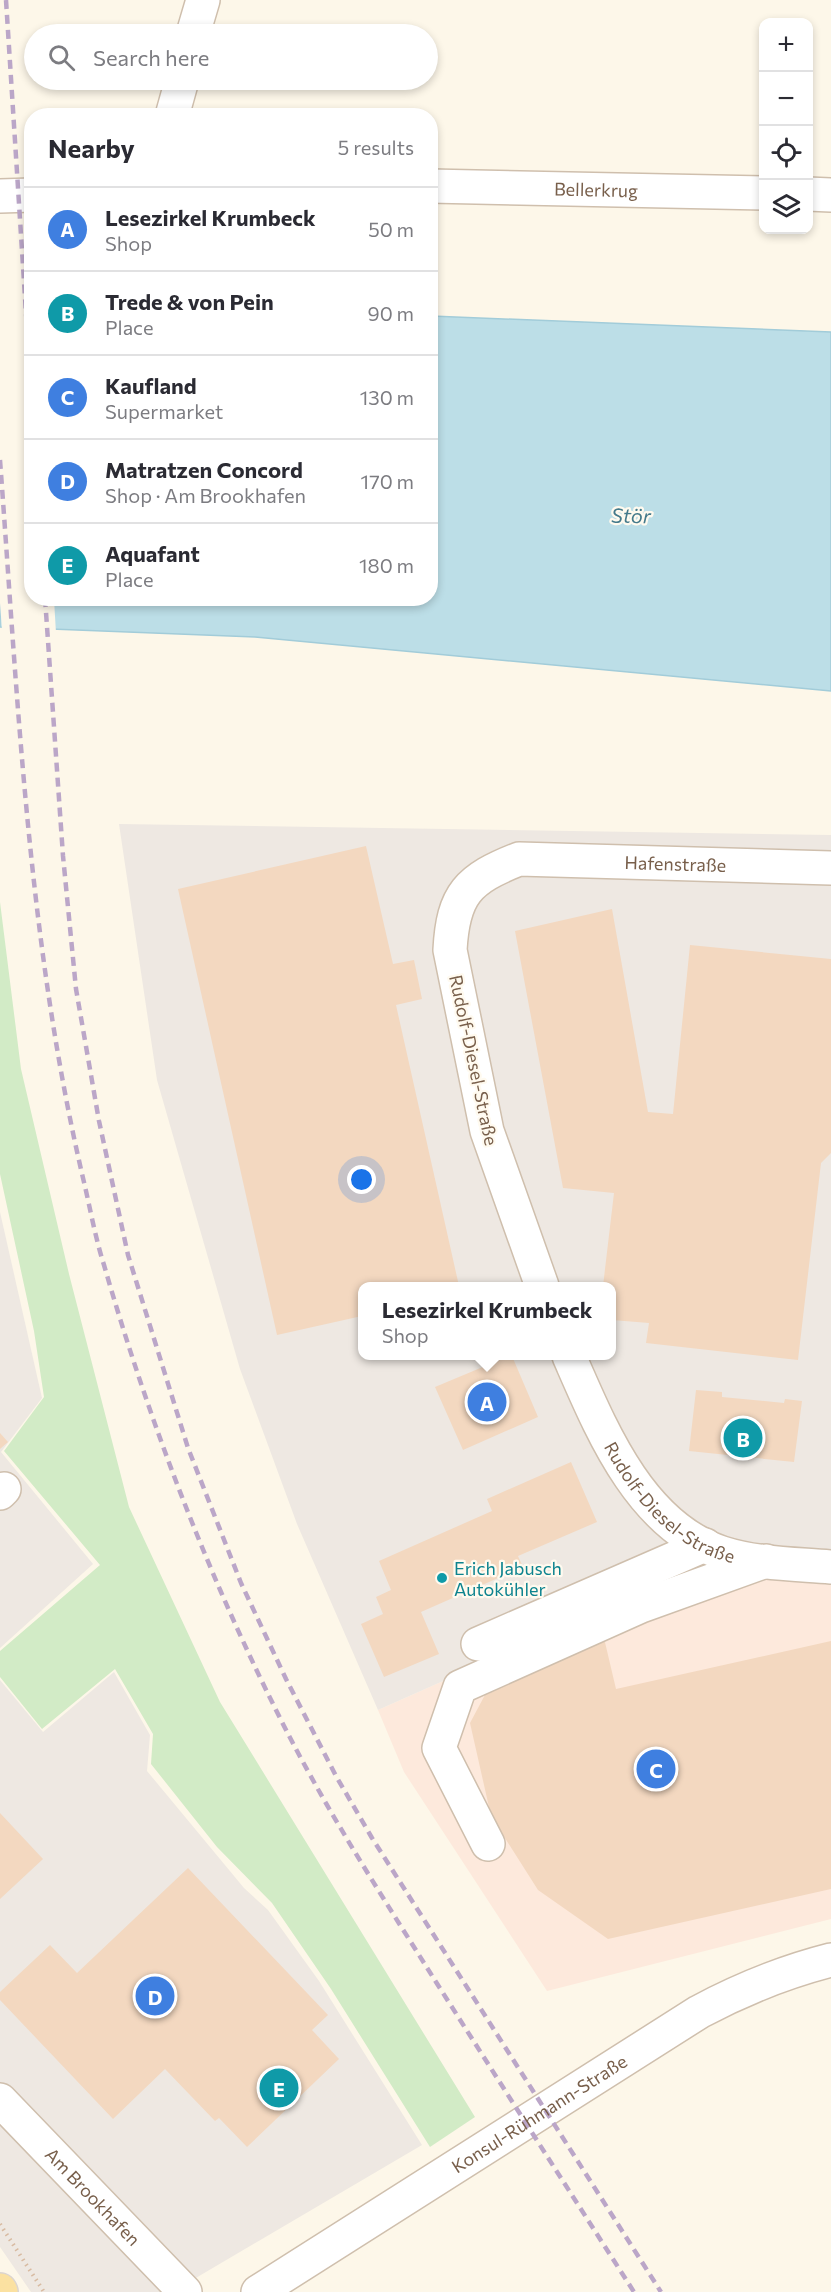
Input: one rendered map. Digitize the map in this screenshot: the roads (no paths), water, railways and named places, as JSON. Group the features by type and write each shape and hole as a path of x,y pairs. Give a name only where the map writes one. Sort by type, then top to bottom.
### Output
{"street":[{"path":"196,24 202,0"},
{"path":"174,108 179,90"},
{"name":"Bellerkrug","path":"438,186 759,193"},
{"path":"813,194 831,195"},
{"path":"0,196 24,195"},
{"name":"Hafenstraße","path":"519,859 831,868"},
{"name":"Rudolf-Diesel-Straße","path":"519,859 491,870 470,884 451,926 450,951 487,1131 540,1282"},
{"name":"Rudolf-Diesel-Straße","path":"571,1360 608,1440 643,1494 681,1532 721,1552 766,1561 831,1567"},
{"path":"478,1644 705,1545"},
{"path":"488,1844 439,1748 460,1687 641,1606 766,1561"},
{"name":"Konsul-Rühmann-Straße","path":"258,2292 699,2012 735,1992 769,1978 831,1960"},
{"name":"Am Brookhafen","path":"0,2100 185,2292"}],"water":[{"name":"Stör","path":"438,316 831,332 831,691 255,637 0,627 0,346 24,535 24,606 438,606"}],"railway":[{"path":"6,0 24,282"},
{"path":"0,460 28,821 49,1000 64,1090 95,1233 121,1323 160,1439 204,1552 253,1663 335,1819 634,2292"},
{"path":"46,606 63,856 76,989 99,1121 128,1255 188,1448 241,1583 286,1679 336,1776 372,1838 661,2292"}],"place":[{"name":"Lesezirkel Krumbeck","path":"487,1402"},
{"name":"Trede & von Pein","path":"743,1438"},
{"name":"Erich Jabusch Autokühler","path":"442,1578"},
{"name":"Kaufland","path":"656,1769"},
{"name":"Matratzen Concord","path":"155,1996"},
{"name":"Aquafant","path":"279,2088"}]}
